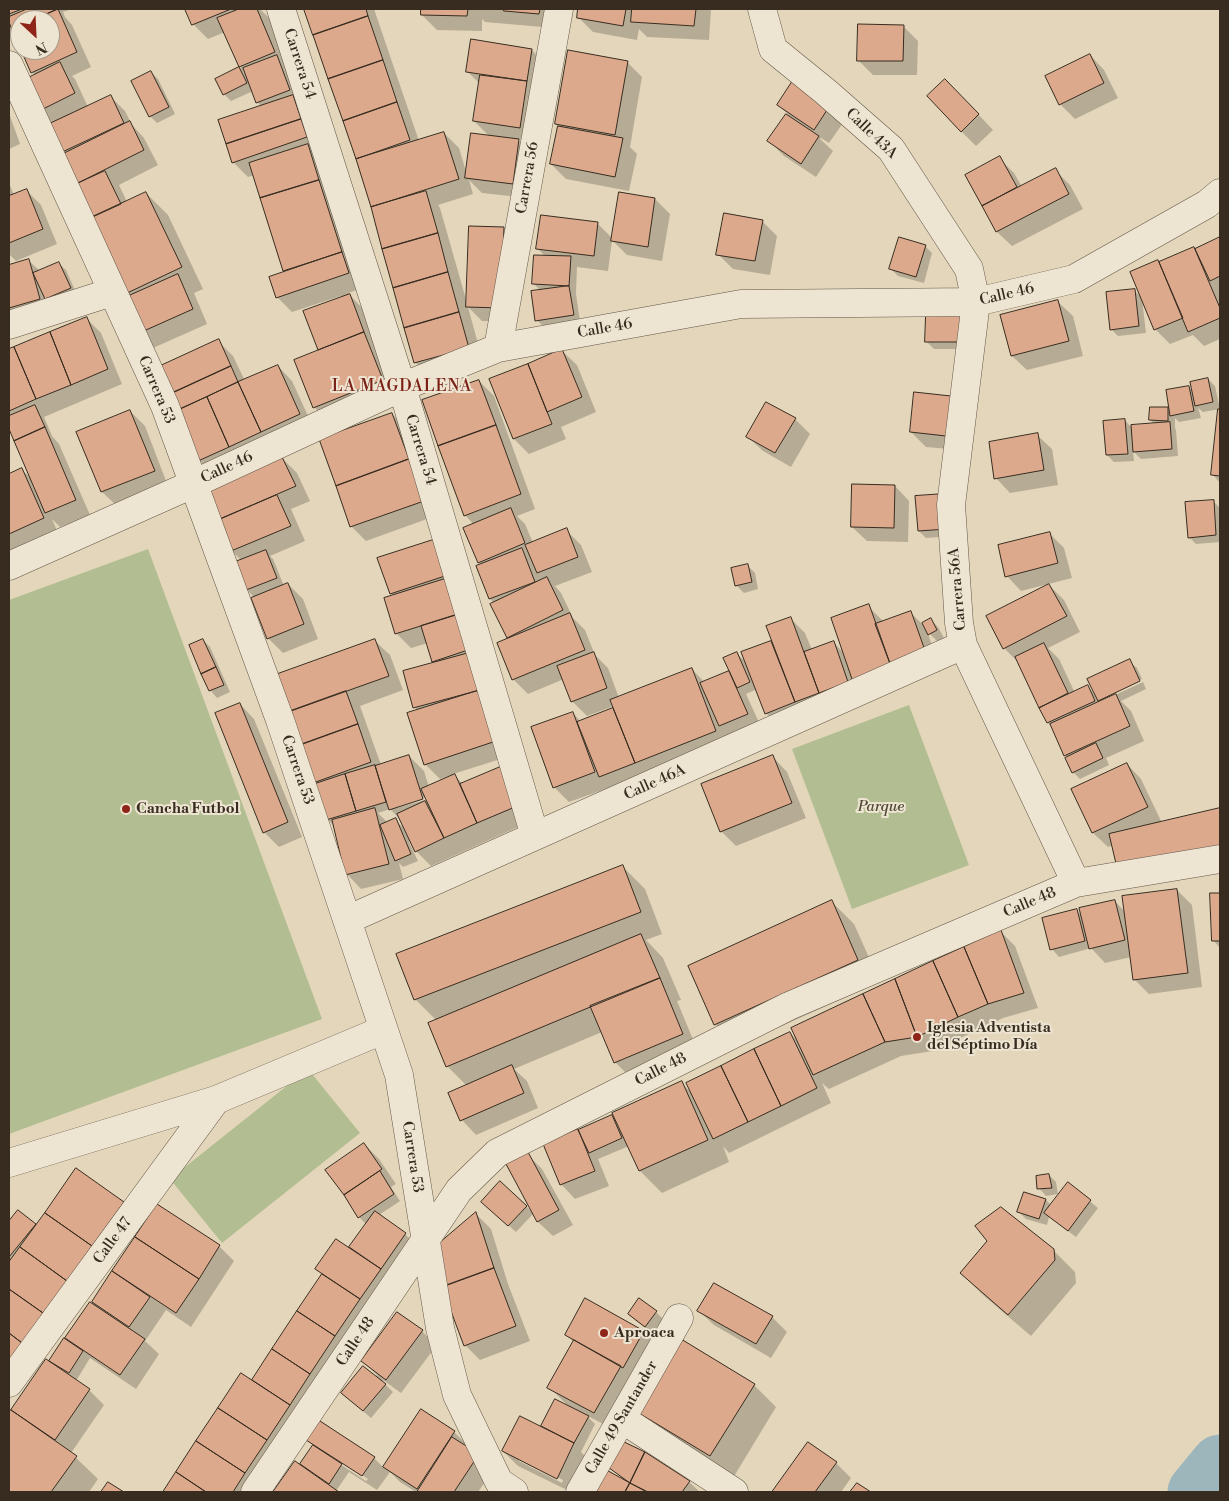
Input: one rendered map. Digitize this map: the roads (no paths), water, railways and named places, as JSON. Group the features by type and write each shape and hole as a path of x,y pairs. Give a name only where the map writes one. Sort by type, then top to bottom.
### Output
{"street":[{"name":"Carrera 54","path":"282,9 402,387 535,836"},
{"name":"Carrera 56","path":"498,348 559,9"},
{"name":"Calle 43A","path":"762,9 774,49 891,150 969,269 976,302"},
{"name":"Carrera 53","path":"9,65 164,406 280,720 399,1075 440,1328 457,1394 499,1482 514,1492"},
{"name":"Calle 46","path":"9,566 193,484 402,387 498,348 741,304 976,302 1074,279 1216,200"},
{"path":"9,325 112,292"},
{"name":"Carrera 56A","path":"976,302 951,505 959,624 964,645 1076,883"},
{"name":"Calle 46A","path":"347,920 964,645"},
{"name":"Calle 48","path":"255,1492 459,1190 497,1154 789,1006 1076,883 1220,860"},
{"path":"9,1163 216,1100 384,1030"},
{"name":"Calle 47","path":"9,1383 216,1100"},
{"name":"Calle 49 Santander","path":"580,1492 679,1318"},
{"path":"622,1419 734,1492"}],"waterway":[{"path":"1197,1492 1220,1464"}],"place":[{"name":"Cancha Futbol","path":"126,809"},
{"name":"Iglesia Adventista del Séptimo Día","path":"917,1037"},
{"name":"Aproaca","path":"604,1333"}],"district":[{"name":"LA MAGDALENA","path":"402,387"}],"park label":[{"name":"Parque","path":"881,807"}]}
